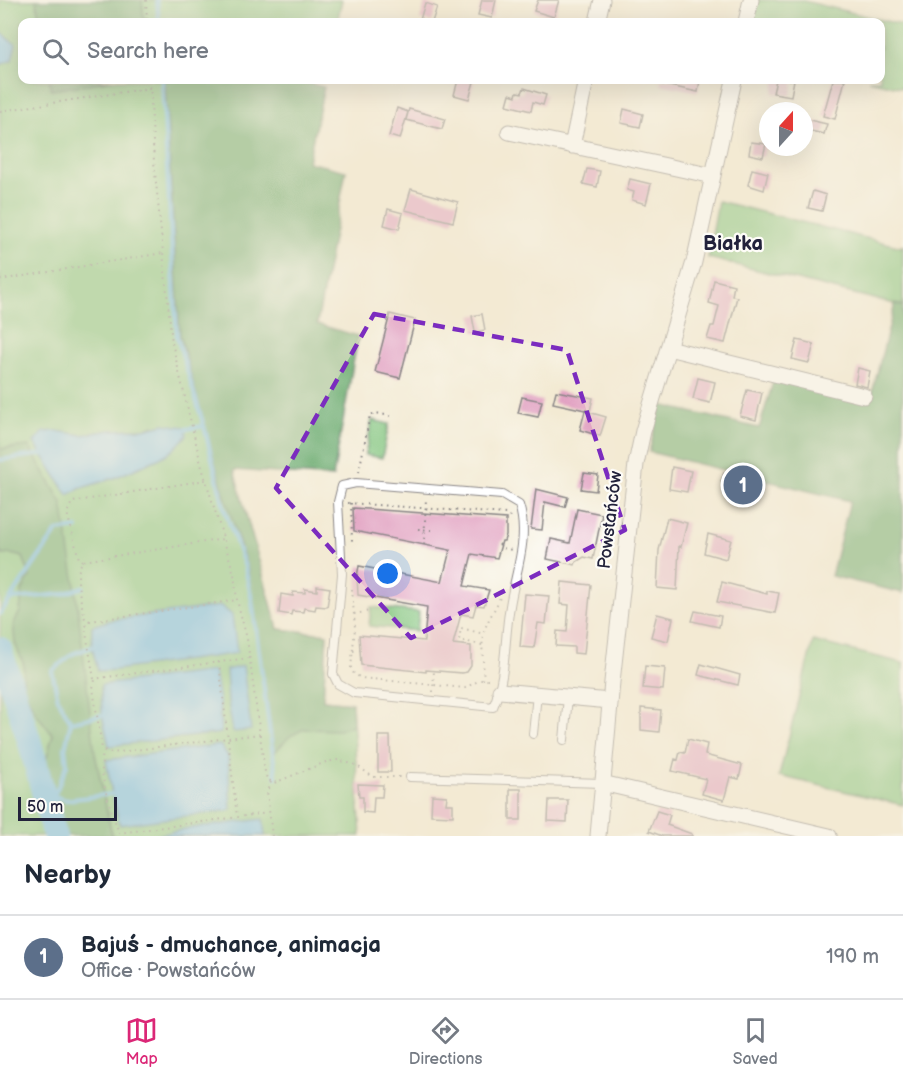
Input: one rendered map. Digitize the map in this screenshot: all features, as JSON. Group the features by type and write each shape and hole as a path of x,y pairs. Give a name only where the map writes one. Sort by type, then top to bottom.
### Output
{"street":[{"path":"598,18 602,0"},
{"path":"747,18 751,0"},
{"path":"572,146 585,84"},
{"name":"Powstańców","path":"598,836 636,464 694,262 733,84"},
{"path":"509,132 713,176"},
{"path":"668,348 864,396"},
{"path":"500,687 537,694 610,701"},
{"path":"602,783 829,836"}],"lane":[{"path":"356,483 427,489 502,495 519,505 523,518 520,564 510,606 500,687 493,707 354,693 338,684 333,674 342,574 338,502 342,486 356,483"},
{"path":"533,734 537,694"},
{"path":"564,740 568,697"},
{"path":"410,777 602,783"}],"path":[{"path":"146,0 147,18"},
{"path":"150,84 154,162 172,343 206,480 234,574 237,600 247,639 265,772 271,782"},
{"path":"0,111 150,88"},
{"path":"0,280 163,253"},
{"path":"356,483 370,415 376,413 390,416"},
{"path":"206,480 72,502 67,513 79,559 83,561 224,539"},
{"path":"424,545 427,489"},
{"path":"338,502 506,514 510,516 514,525"},
{"path":"351,503 352,544"},
{"path":"418,529 431,530"},
{"path":"510,550 512,541"},
{"path":"499,544 503,548 521,552"},
{"path":"83,561 79,567 78,578 85,619 90,621 237,600"},
{"path":"352,579 354,614 351,668 354,674 361,678 465,688 483,680 500,687"},
{"path":"483,680 481,654 484,634 501,593"},
{"path":"354,614 370,611"},
{"path":"90,621 85,627 104,751 101,759 107,795 118,833 268,813"},
{"path":"482,645 459,640 458,633 461,628 484,634"},
{"path":"353,651 360,650"},
{"path":"94,680 249,658"},
{"path":"219,662 237,817"},
{"path":"432,701 434,670"},
{"path":"104,751 111,753 260,734"},
{"path":"271,782 280,782 326,762 337,760 356,765 373,777 410,777"},
{"path":"271,782 267,791 272,836"}],"highlighted area":[{"path":"374,314 567,350 625,530 411,638 276,488"}],"green space":[{"path":"0,0 36,0 39,18 18,18 18,84 50,84 52,90 89,84 165,84 180,335 216,467 262,571 278,629 327,634 323,700 352,703 361,836 112,836 95,754 12,447 0,449 0,65 12,60 9,40 0,31","holes":["153,425 160,458 114,478 68,494 35,442 56,431 82,435 111,430 144,429"]},
{"path":"36,0 142,0 144,18 39,18"},
{"path":"142,0 342,0 338,18 144,18"},
{"path":"757,0 800,0 874,18 754,18"},
{"path":"885,21 903,25 903,88 885,84"},
{"path":"50,84 88,84 51,90"},
{"path":"165,84 311,84 324,87 308,162 346,171 317,324 358,336 333,477 234,470 278,629 327,634 323,700 352,703 353,725 339,730 304,729 290,736 274,753 248,571 216,467 180,335"},
{"path":"718,201 902,247 903,244 903,306 708,258"},
{"path":"895,303 903,306 903,593 831,576 850,501 649,452 661,405 759,428 774,379 870,401"},
{"path":"372,420 389,424 382,458 365,455"},
{"path":"29,446 62,503 75,584 95,754 112,836 60,836 54,820 44,767 53,735 36,713 23,688 24,665 15,643 14,623 20,612 22,591 30,576 23,557 11,554 2,555 0,550 0,449"},
{"path":"0,550 2,555 11,554 23,557 30,576 22,591 20,612 14,623 15,643 24,665 23,688 36,713 53,735 44,767 54,820 60,836 0,836"},
{"path":"371,607 419,612 417,631 369,626"},
{"path":"813,641 903,663 903,805 779,776"}],"water":[{"path":"0,31 16,44 12,60 0,65"},
{"path":"164,424 185,427 187,435 172,451 114,478 81,488 68,495 34,442 44,432 56,431 82,435 111,430 144,429"},
{"path":"221,606 232,615 237,652 98,671 92,647 92,626 112,620"},
{"path":"243,666 251,730 233,732 226,670"},
{"path":"214,671 221,733 109,746 102,715 101,685"},
{"path":"220,745 228,756 231,810 120,825 106,760"},
{"path":"263,819 265,836 153,836 192,828"}],"building":[{"path":"482,0 496,0 492,18 478,15"},
{"path":"538,0 559,0 554,17 534,11"},
{"path":"425,3 437,7 433,18 421,18"},
{"path":"457,84 473,84 469,99 454,95"},
{"path":"660,84 699,84 698,92"},
{"path":"775,84 793,84 791,96 773,93"},
{"path":"832,84 844,84 835,119 823,116"},
{"path":"524,88 546,95 543,105 533,102 531,111 507,105 510,94 516,96 517,92 522,93"},
{"path":"397,108 408,112 400,139 389,136"},
{"path":"409,109 445,119 442,129 406,120"},
{"path":"624,109 643,114 640,127 621,123"},
{"path":"813,121 827,124 824,134 813,132"},
{"path":"751,142 759,143 759,156 763,157 749,154"},
{"path":"587,169 600,171 597,187 583,184"},
{"path":"752,169 768,173 764,190 748,185"},
{"path":"630,179 651,184 646,204 632,200 634,192 627,190"},
{"path":"411,189 458,202 453,222 405,210"},
{"path":"813,191 826,195 822,211 808,208"},
{"path":"388,209 403,213 399,229 384,225"},
{"path":"714,280 734,285 732,296 737,297 725,343 707,339 711,326 714,326 719,306 709,303"},
{"path":"390,314 415,320 400,378 375,372"},
{"path":"482,314 485,330 475,332 472,316"},
{"path":"797,340 814,344 809,363 792,359"},
{"path":"858,368 870,371 867,387 855,384"},
{"path":"698,378 715,382 710,403 693,399"},
{"path":"747,390 762,393 756,420 740,416"},
{"path":"556,391 593,398 590,411 553,403"},
{"path":"522,397 542,401 538,417 518,413"},
{"path":"585,411 606,417 600,436 580,430"},
{"path":"672,467 691,471 687,492 669,489"},
{"path":"724,472 754,479 749,499 738,496 740,486 721,481"},
{"path":"584,473 598,475 596,491 581,489"},
{"path":"536,489 568,497 565,507 545,502 542,530 531,529"},
{"path":"353,508 506,519 506,535 497,558 472,554 464,586 489,590 484,606 476,605 473,616 461,614 453,644 471,646 471,666 467,672 426,670 426,672 361,665 359,635 424,641 427,607 358,595 359,566 442,582 450,550 354,531"},
{"path":"577,509 602,514 593,559 584,557 575,565 547,559 551,539 570,543"},
{"path":"667,518 687,523 681,547 679,546 677,590 657,588 659,550"},
{"path":"708,534 731,540 726,559 704,553"},
{"path":"562,582 591,585 584,654 574,653 574,647 556,646 557,631 567,632 569,605 560,604"},
{"path":"722,582 767,594 767,591 779,593 775,613 717,602"},
{"path":"317,586 330,588 327,607 316,606 315,610 304,608 303,612 292,611 291,615 279,613 281,594 293,596 293,592 305,593 305,589 317,591"},
{"path":"525,594 549,596 546,624 538,623 534,648 520,647"},
{"path":"695,611 721,616 719,627 692,621"},
{"path":"657,614 673,618 668,641 651,637"},
{"path":"701,664 740,675 738,685 698,675"},
{"path":"645,666 665,668 663,690 643,688"},
{"path":"641,708 661,710 659,732 641,730"},
{"path":"378,736 390,736 391,772 378,772"},
{"path":"688,739 707,744 705,755 742,765 739,779 730,777 724,800 702,794 706,779 672,771 675,759 678,760 680,752 685,753"},
{"path":"358,784 383,785 382,797 374,797 373,813 363,812 363,797 359,797"},
{"path":"510,789 521,789 521,820 510,820"},
{"path":"432,795 447,796 446,804 453,804 453,816 431,815"},
{"path":"549,800 568,800 567,822 548,821"},
{"path":"657,811 670,815 667,825 692,834 692,836 662,836 649,831"}],"waterway":[{"path":"157,0 159,18"},
{"path":"162,84 177,337 204,426 225,511 245,567 252,601 276,777"},
{"path":"181,430 204,426"},
{"path":"0,460 44,454"},
{"path":"0,614 57,531 77,528"},
{"path":"13,599 63,594 83,587"},
{"path":"45,801 54,796 67,765 65,748 71,722 58,699 52,671 72,654 92,647"},
{"path":"0,649 30,743 55,836"},
{"path":"71,722 102,715"},
{"path":"54,796 66,800 112,794"}],"place":[{"name":"Bajuś - dmuchance, animacja","path":"743,485"}],"district":[{"name":"Białka","path":"733,244"}]}
